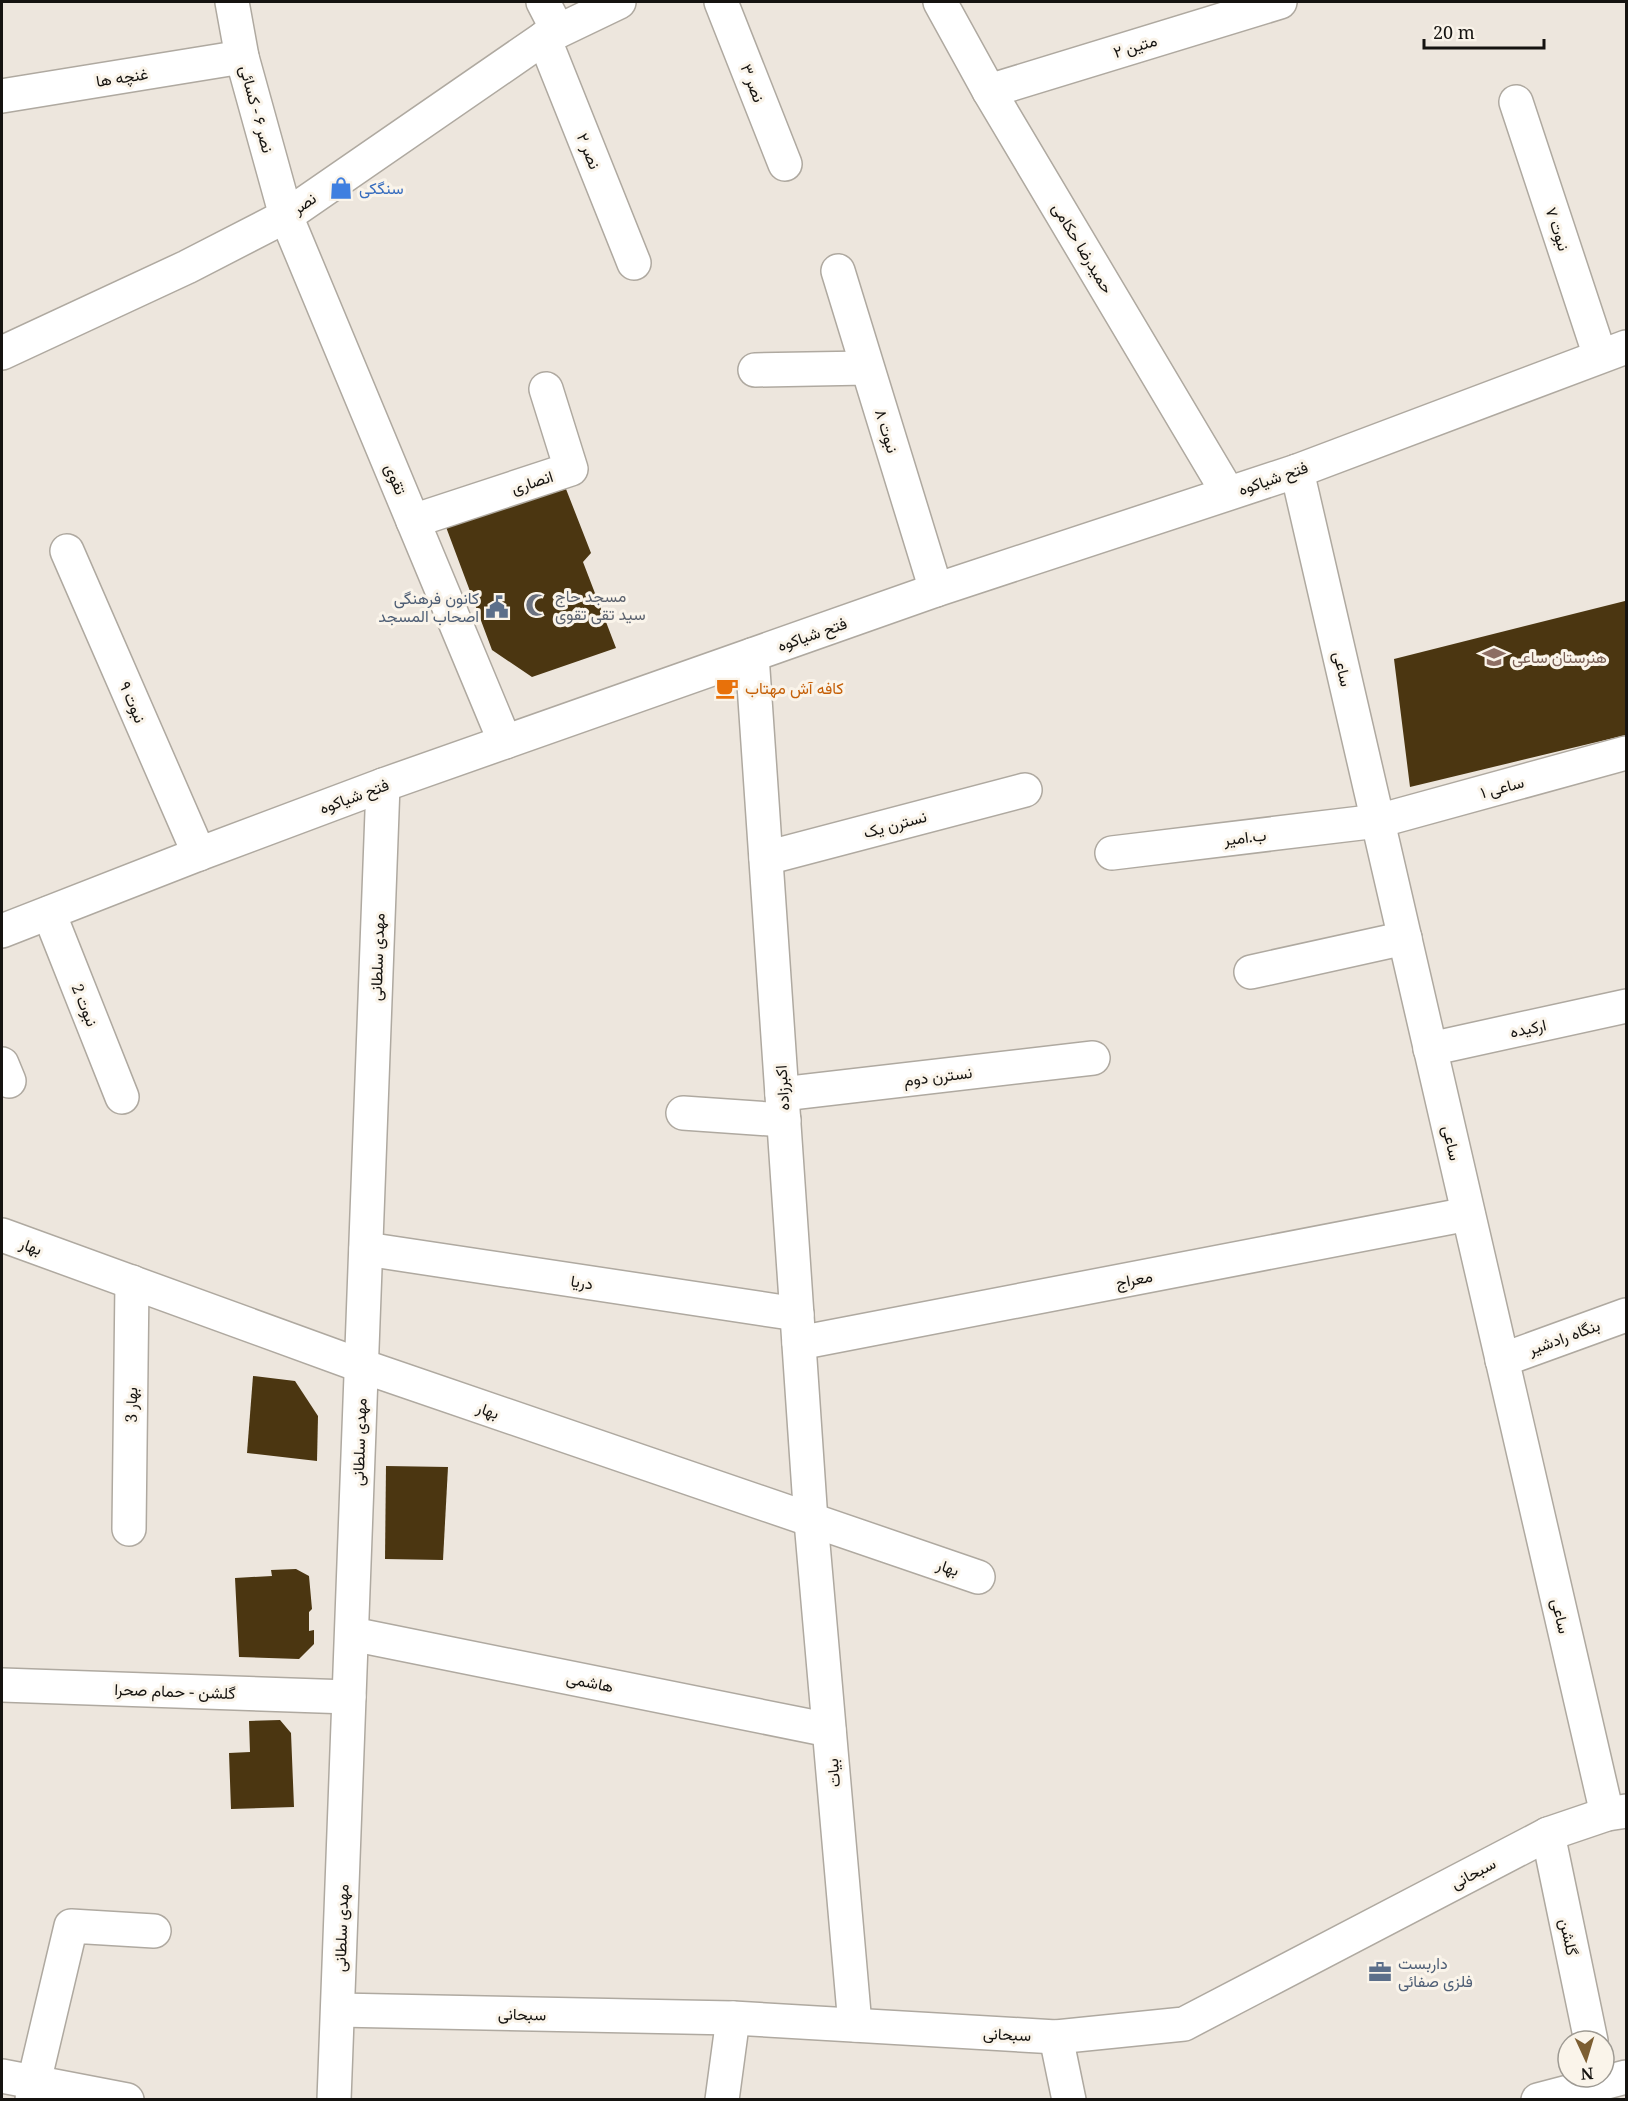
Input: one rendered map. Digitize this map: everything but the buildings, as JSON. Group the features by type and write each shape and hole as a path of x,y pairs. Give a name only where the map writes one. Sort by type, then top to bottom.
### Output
{"street":[{"name":"نصر ۶ - کسائی","path":"232,2 242,57 286,216"},
{"name":"نصر ۲","path":"543,2 551,35 634,263"},
{"name":"نصر","path":"2,353 188,267 286,216 551,35 618,2"},
{"name":"نصر ۳","path":"721,2 784,164"},
{"name":"حمیدرضا حکامی","path":"940,2 989,91 1228,493"},
{"name":"متین ۲","path":"989,91 1280,2"},
{"name":"غنچه ها","path":"2,96 242,57"},
{"name":"نبوت ۷","path":"1516,102 1613,352"},
{"name":"تقوی","path":"286,216 505,742"},
{"name":"نبوت ۸","path":"838,272 936,590"},
{"name":"فتح شیاکوه","path":"2,931 383,785 936,590 1297,471 1613,352"},
{"path":"755,370 867,368"},
{"name":"انصاری","path":"413,521 572,470 546,389"},
{"name":"ساعی","path":"1297,471 1502,1360 1617,1812"},
{"name":"نبوت ۹","path":"68,550 199,854"},
{"name":"اکبرزاده","path":"752,655 811,1521"},
{"name":"ساعی ۱","path":"1378,821 1626,753"},
{"name":"مهدی سلطانی","path":"334,2100 383,785"},
{"name":"نسترن یک","path":"766,858 1024,790"},
{"name":"ب.امیر","path":"1112,853 1378,821"},
{"name":"نبوت 2","path":"49,913 122,1097"},
{"path":"1251,972 1405,938"},
{"name":"ارکیده","path":"1430,1049 1626,1006"},
{"name":"نسترن دوم","path":"683,1113 783,1107 1093,1058"},
{"name":"معراج","path":"798,1329 1468,1214"},
{"name":"بهار","path":"2,1235 362,1366 978,1577"},
{"name":"دریا","path":"366,1249 798,1329"},
{"name":"بهار 3","path":"129,1529 132,1282"},
{"name":"بنگاه رادشیر","path":"1502,1360 1626,1315"},
{"name":"بیات","path":"811,1521 855,2025"},
{"name":"هاشمی","path":"352,1634 829,1730"},
{"name":"گلشن - حمام صحرا","path":"2,1685 349,1697"},
{"name":"سبحانی","path":"338,2010 733,2018 1056,2037 1184,2024 1548,1834 1617,1812"},
{"name":"گلشن","path":"1548,1834 1589,2029"},
{"path":"33,2091 71,1926 154,1930"},
{"path":"722,2100 733,2018"},
{"path":"1056,2037 1069,2100"},
{"path":"2,2076 33,2091 127,2100"},
{"path":"1538,2100 1585,2089"}],"place":[{"name":"سنگکی","path":"341,188"},
{"name":"مسجد حاج سید تقی تقوی","path":"537,605"},
{"name":"کانون فرهنگی اصحاب المسجد","path":"497,607"},
{"name":"هنرستان ساعی","path":"1494,657"},
{"name":"کافه آش مهتاب","path":"727,688"},
{"name":"داربست فلزی صفائی","path":"1380,1972"}]}
